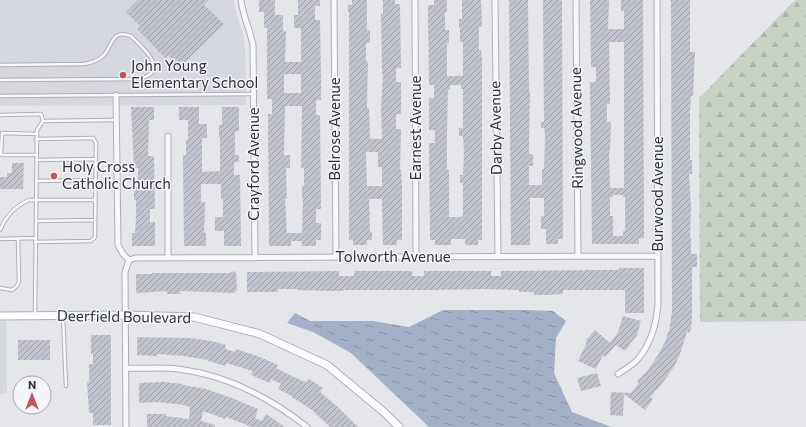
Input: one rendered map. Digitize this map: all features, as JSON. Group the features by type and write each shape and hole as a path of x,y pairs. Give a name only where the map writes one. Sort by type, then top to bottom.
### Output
{"street":[{"name":"Crayford Avenue","path":"241,0 242,9 251,33 253,45 255,258"},
{"name":"Belrose Avenue","path":"334,0 336,257"},
{"name":"Earnest Avenue","path":"416,0 416,257"},
{"name":"Darby Avenue","path":"495,0 498,257"},
{"name":"Ringwood Avenue","path":"576,0 578,256"},
{"name":"Burwood Avenue","path":"618,374 639,359 650,340 657,321 657,0"},
{"path":"116,95 118,245 129,260 125,272 126,427"},
{"path":"168,136 168,258"},
{"name":"Tolworth Avenue","path":"129,260 136,258 658,256"},
{"name":"Deerfield Boulevard","path":"0,315 125,315 194,317 260,334 327,365 385,413 399,427"},
{"path":"126,368 178,369 213,376 239,385 267,399 307,427"}],"lane":[{"path":"0,65 84,64 96,61 103,56 113,39 119,34 127,34 131,36 152,59 153,67 150,74 139,79 0,80"},
{"path":"0,96 254,94"},
{"path":"0,115 41,114 43,121 37,130 36,139 35,316"},
{"path":"43,121 116,120"},
{"path":"36,155 1,155 2,133 37,134"},
{"path":"0,239 91,241 95,237 96,144 93,138 36,139"},
{"path":"36,160 96,159"},
{"path":"36,181 96,180"},
{"path":"0,230 5,220 21,204 36,200 96,200"},
{"path":"36,221 95,220"},
{"path":"0,288 12,290 18,286 18,239"},
{"path":"63,316 66,386"}],"shaded area":[{"name":"John Young Elementary School","path":"0,0 234,0 245,45 246,105 0,106"},
{"path":"0,321 6,321 7,393 0,394"}],"green space":[{"path":"795,0 806,0 806,321 700,322 699,98"}],"water":[{"path":"443,310 553,311 566,321 556,338 554,373 572,412 611,427 429,427 351,353 313,332 287,323 295,313 310,321 373,321 409,327"}],"building":[{"path":"138,0 209,0 204,5 224,24 180,67 168,55 165,58 137,29 140,26 126,12"},
{"path":"259,0 275,0 275,15 283,15 283,31 286,31 285,62 301,62 301,28 294,28 294,15 298,15 298,0 320,0 320,6 315,6 315,20 320,20 321,100 316,100 316,115 320,115 321,209 316,209 316,223 321,223 321,240 316,240 316,246 302,246 302,241 291,241 291,246 269,246 268,114 272,114 272,99 267,99 267,28 264,28 264,12 259,12","holes":["301,74 301,93 284,93 284,75","285,106 302,106 301,168 304,168 304,186 302,186 302,233 287,233 285,199 287,199 286,168 290,168 290,155 284,155"]},
{"path":"352,0 367,0 367,30 370,30 370,43 366,43 366,61 368,61 367,108 369,108 370,139 382,139 381,108 383,74 381,14 383,14 383,0 395,0 395,4 400,4 401,68 396,68 396,82 401,82 401,114 396,114 396,129 401,129 400,170 402,185 402,240 397,240 397,245 383,245 382,199 369,199 370,232 372,232 372,240 367,240 367,245 353,245 353,240 349,240 348,5 352,5","holes":["366,152 378,152 378,167 382,167 382,186 367,186"]},
{"path":"434,0 447,0 445,30 449,30 449,43 447,43 447,76 463,76 463,42 460,42 459,27 459,19 462,19 462,0 481,0 482,27 479,27 479,50 481,50 482,61 482,240 478,240 478,245 465,245 465,239 451,239 451,245 435,245 435,240 430,240 429,143 435,143 435,130 429,130 429,98 434,98 434,85 429,85 428,5 434,5","holes":["450,85 461,85 461,89 463,89 463,128 459,128 459,136 463,136 464,152 463,175 460,175 460,183 463,183 463,216 449,217 449,170 447,170 448,90 450,90"]},
{"path":"509,0 528,0 530,91 529,154 533,154 533,166 529,166 529,185 542,185 545,135 544,128 541,128 541,122 544,122 543,0 562,0 563,239 558,239 558,244 546,244 546,229 541,229 541,216 544,216 544,198 530,198 530,245 511,245"},
{"path":"590,0 609,0 608,29 624,29 624,11 621,11 621,0 643,0 644,238 639,239 639,244 592,244 590,82 596,82 596,67 591,67","holes":["609,42 624,42 624,188 610,188 609,151 611,122 607,122 607,104 610,104","613,195 623,195 623,197 625,197 625,231 623,231 623,236 613,236 613,216 610,216 610,197 613,197"]},
{"path":"671,0 690,0 690,52 695,52 693,96 691,96 690,111 690,160 692,160 692,174 689,174 691,254 697,254 697,267 692,267 692,322 690,332 687,332 679,357 674,367 650,397 653,399 645,410 624,394 623,416 610,415 611,392 631,393 639,383 637,381 647,371 665,342 669,332 672,312"},
{"path":"131,107 154,107 154,120 149,120 148,156 154,156 155,209 150,209 150,222 155,222 155,246 132,246 132,233 135,233 136,218 134,187 138,187 138,168 134,168"},
{"path":"179,107 199,107 199,124 207,124 207,138 202,138 202,172 220,171 219,125 222,125 222,107 239,107 239,131 235,131 235,155 239,155 239,162 234,162 234,175 240,175 241,246 224,246 224,231 215,231 215,217 223,217 221,184 201,184 201,202 205,202 204,233 206,233 206,246 184,246 183,155 186,155 188,120 179,120"},
{"path":"12,163 24,163 23,189 0,189 0,177 7,177 7,173 12,173"},
{"path":"619,268 644,268 644,313 625,313 625,290 563,290 563,294 548,295 534,295 534,292 519,292 519,290 483,289 330,291 278,289 278,292 247,292 247,272 339,271 339,276 354,276 354,271 412,271 412,276 424,276 424,271 491,271 491,276 501,276 501,271 619,270"},
{"path":"236,271 237,291 235,291 235,293 180,291 180,294 167,294 167,291 136,293 136,274 229,273"},
{"path":"623,316 641,321 637,335 625,351 616,345 605,357 603,355 596,369 578,361 587,342 586,340 595,330 610,343 618,332"},
{"path":"91,335 111,335 111,425 93,425 93,413 89,413 87,382 89,382 89,364 93,364 93,354 91,354"},
{"path":"137,337 188,338 212,341 226,345 225,349 235,352 236,349 260,357 278,365 276,368 302,381 307,382 309,379 323,388 320,392 358,427 330,427 312,410 292,396 278,389 281,384 271,379 270,383 251,375 253,371 226,363 226,366 208,360 184,356 157,354 157,356 137,355"},
{"path":"18,340 50,340 50,360 18,360"},
{"path":"597,373 601,386 581,391 577,378"},
{"path":"163,382 183,384 206,389 232,398 258,409 255,418 262,421 266,414 285,427 252,427 226,417 225,419 203,411 201,421 215,425 215,427 147,427 147,414 166,414 166,416 189,419 190,407 185,405 157,402 139,403 139,383"}],"place":[{"name":"John Young Elementary School","path":"123,75"},
{"name":"Holy Cross Catholic Church","path":"54,176"}]}
